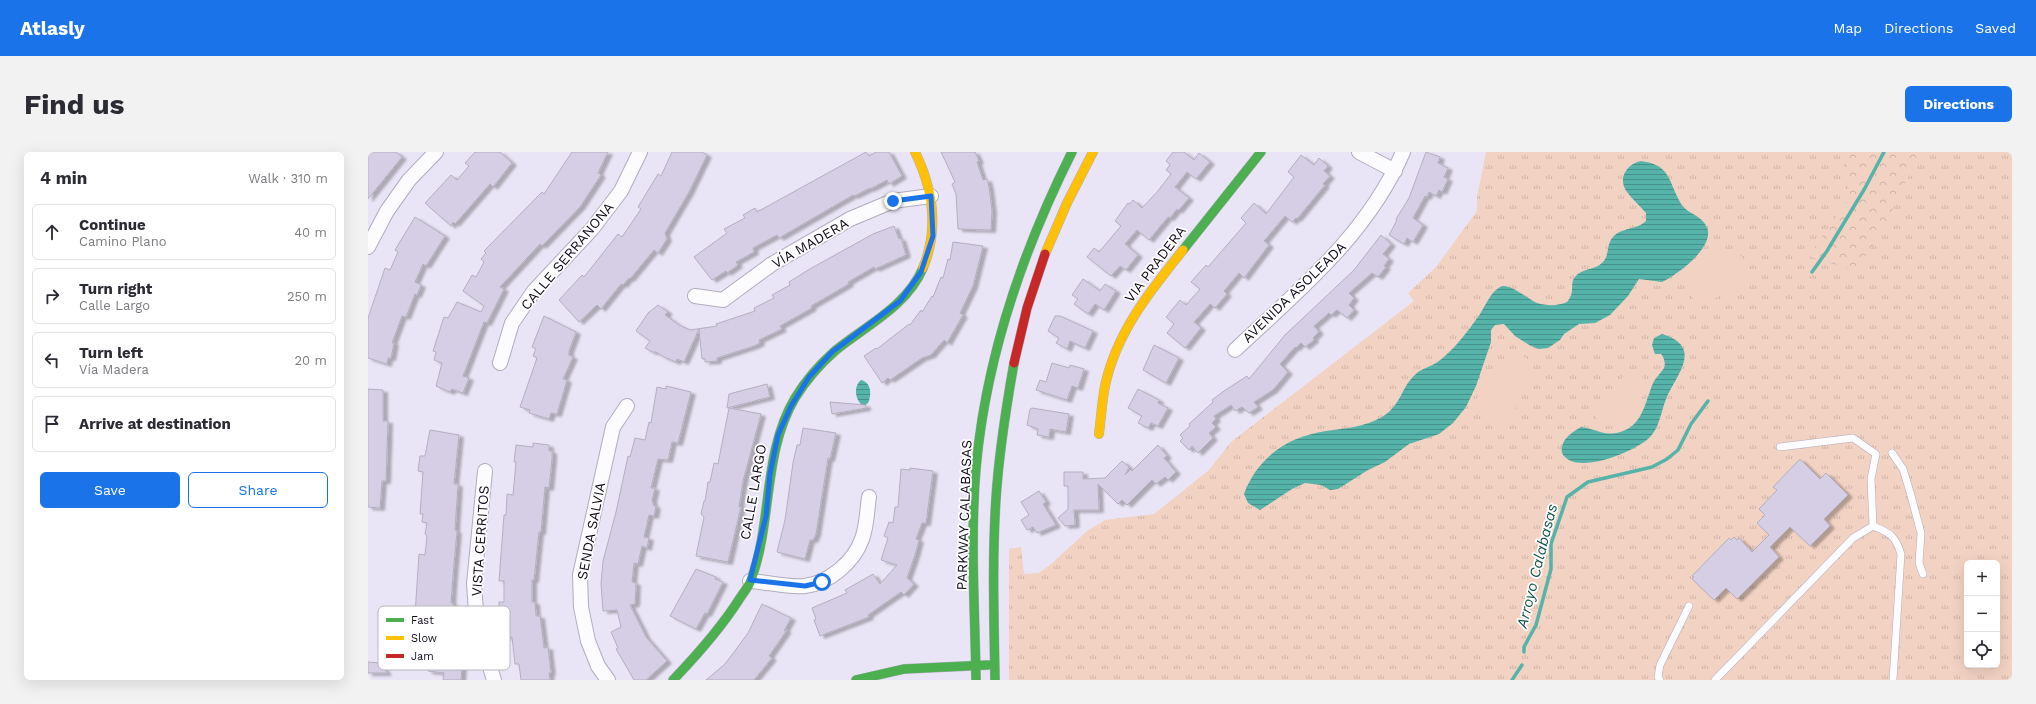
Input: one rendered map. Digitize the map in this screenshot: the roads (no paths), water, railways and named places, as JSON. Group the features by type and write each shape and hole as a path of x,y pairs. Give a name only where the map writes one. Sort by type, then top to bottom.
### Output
{"street":[{"path":"368,247 387,212 409,180 436,152"},
{"name":"CALLE SERRANONA","path":"500,363 512,323 534,291 592,229 617,196 640,152"},
{"name":"CALLE LARGO","path":"673,680 706,648 718,633 750,580 766,516 770,474 778,435 791,406 809,377 832,352 900,301 921,272 933,236 931,196 922,165 915,152"},
{"name":"PARKWAY CALABASAS","path":"976,680 974,530 976,469 984,401 998,340 1012,289 1032,235 1072,152"},
{"path":"995,680 995,509 998,464 1010,382 1027,313 1044,256 1074,188 1093,152"},
{"name":"VIA PRADERA","path":"1099,434 1105,385 1120,341 1142,301 1261,152"},
{"path":"1359,152 1395,170"},
{"name":"AVENIDA ASOLEADA","path":"1235,350 1345,245 1374,207 1395,170 1403,152"},
{"name":"VÍA MADERA","path":"695,296 723,300 772,264 850,219 893,201 931,196"},
{"name":"SENDA SALVIA","path":"608,680 598,666 588,641 581,607 580,575 613,427 627,406"},
{"name":"VISTA CERRITOS","path":"476,606 474,584 485,471"},
{"path":"750,580 805,586 822,582 836,573 851,559 862,540 869,497"},
{"path":"856,680 904,669 995,665"},
{"name":"VISTA CERRITOS","path":"491,670 494,680"}],"lane":[{"path":"1780,447 1853,438 1876,454 1871,479 1873,526"},
{"path":"1892,453 1903,469 1921,533 1919,563 1922,574"},
{"path":"1715,680 1853,538 1873,526"},
{"path":"1873,526 1887,531 1896,540 1901,554 1892,680"},
{"path":"1660,680 1658,677 1660,665 1689,606"}],"waterway":[{"name":"Arroyo Calabasas","path":"1812,272 1827,251 1865,188 1884,152"},
{"name":"Arroyo Calabasas","path":"1524,652 1524,647 1536,625 1551,569 1551,544 1567,497 1588,482 1652,467 1667,459 1678,450 1691,424 1708,401"},
{"name":"Arroyo Calabasas","path":"1512,680 1522,665"}]}
